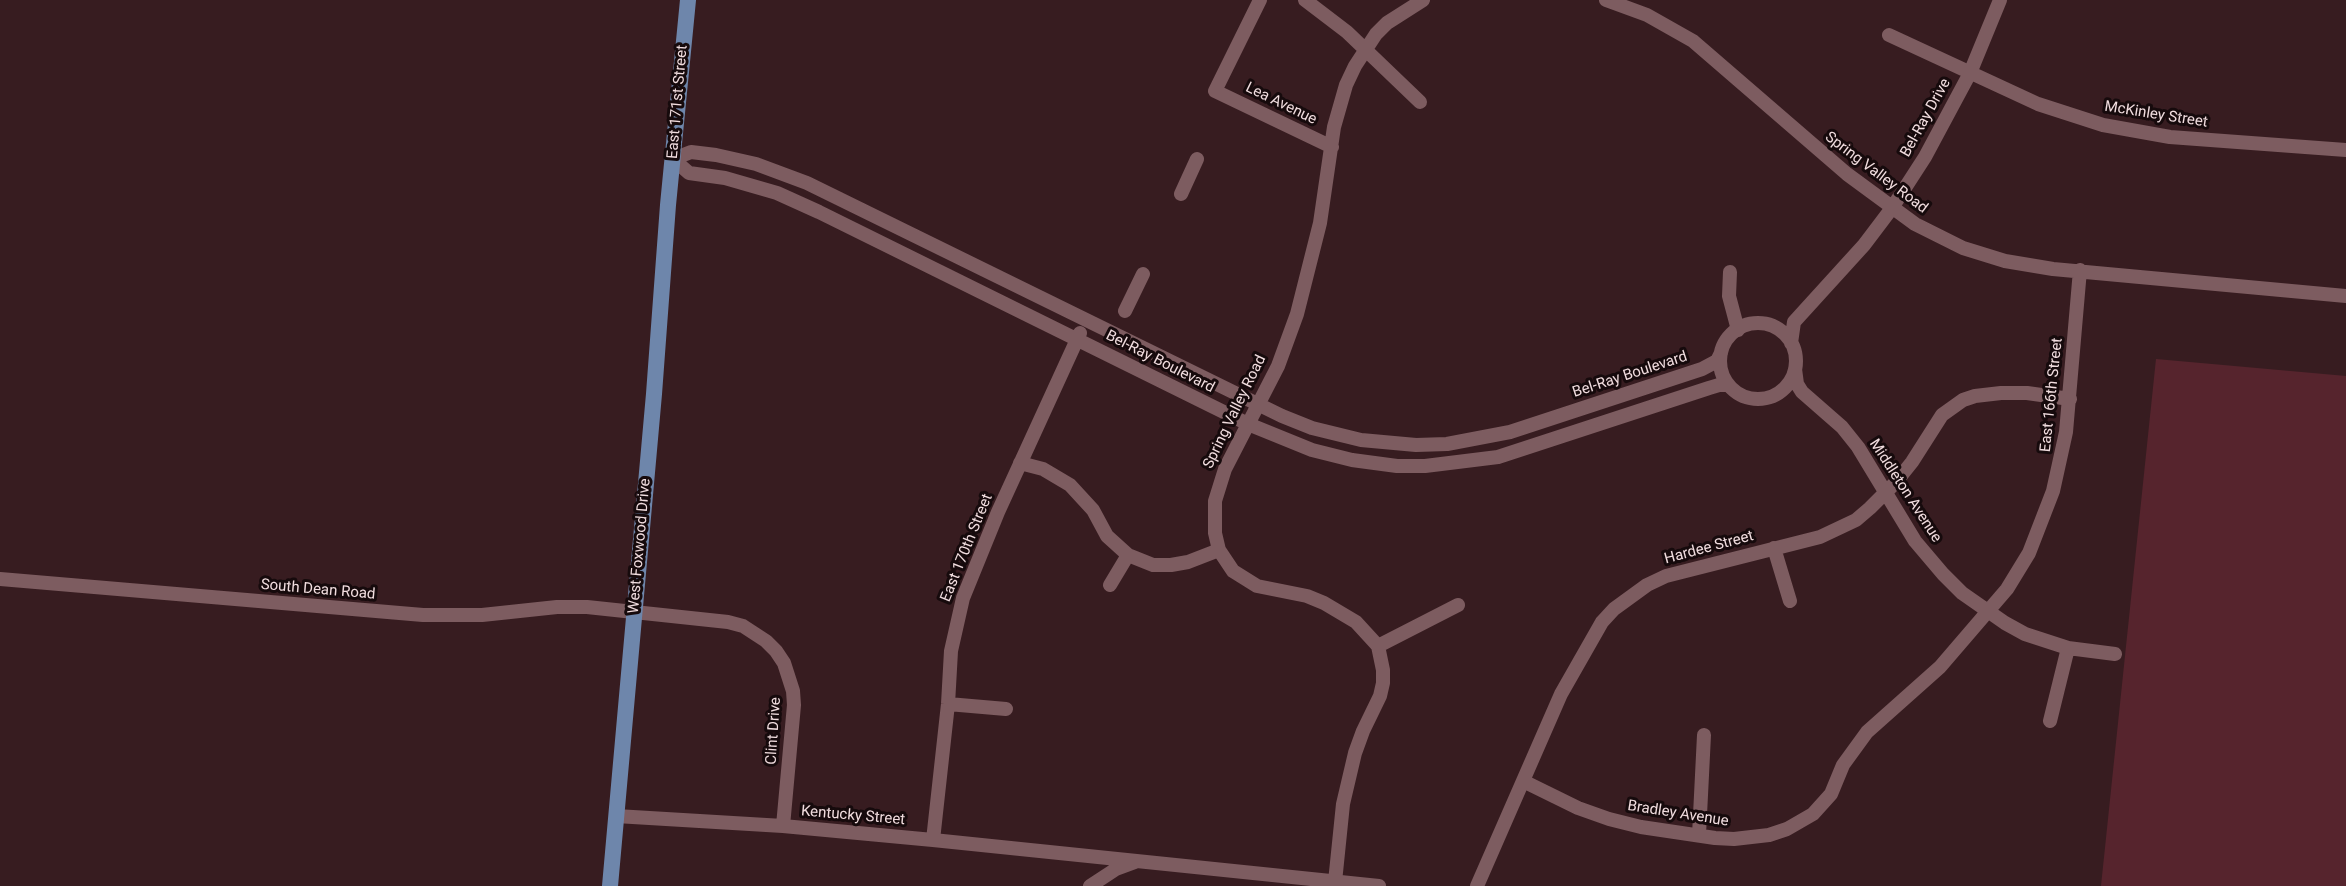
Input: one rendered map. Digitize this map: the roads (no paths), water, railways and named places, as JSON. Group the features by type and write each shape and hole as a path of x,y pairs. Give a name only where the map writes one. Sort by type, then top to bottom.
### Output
{"main road":[{"name":"East 171st Street","path":"668,205 688,0"},
{"name":"West Foxwood Drive","path":"610,886 668,205"}],"street":[{"name":"Lea Avenue","path":"1260,0 1215,91 1332,147"},
{"path":"1305,0 1328,16 1420,102"},
{"name":"Spring Valley Road","path":"1378,646 1356,622 1324,603 1297,594 1270,590 1244,579 1233,571 1219,550 1214,516 1218,485 1278,366 1305,289 1320,223 1338,107 1346,84 1365,49 1387,23 1423,0"},
{"name":"Bel-Ray Drive","path":"1794,322 1834,280 1892,208 1925,157 1970,73 2000,0"},
{"name":"Spring Valley Road","path":"1614,1 1655,19 1693,41 1804,139 1892,208 1939,237 1984,255 2026,266 2346,296"},
{"name":"McKinley Street","path":"1888,35 2038,105 2132,131 2170,137 2346,150"},
{"name":"Bel-Ray Boulevard","path":"1727,385 1709,388 1533,447 1477,461 1425,466 1352,460 1312,450 1248,424 777,193 725,178 689,172 673,159 691,152 716,155 756,164 807,183 1259,405 1312,428 1361,440 1416,445 1474,440 1533,425 1702,369 1717,361 1725,344 1738,330"},
{"path":"1181,194 1197,159"},
{"path":"777,193 785,175"},
{"path":"910,257 919,238"},
{"name":"East 166th Street","path":"1987,611 2020,570 2045,517 2060,465 2070,399 2080,270"},
{"path":"1730,272 1729,296 1738,330 1756,323 1780,330 1791,343 1796,359 1797,384 1802,392"},
{"path":"1125,311 1143,274"},
{"name":"East 170th Street","path":"933,840 948,704 951,651 963,598 998,512 1086,320"},
{"path":"1771,326 1794,322 1791,343"},
{"path":"1721,353 1721,370 1727,385 1745,397 1765,398 1791,391 1802,392"},
{"path":"1774,395 1787,384 1795,369"},
{"name":"Middleton Avenue","path":"1802,392 1842,427 1858,447 1916,541 1962,593 2025,634 2068,648 2115,654"},
{"name":"Hardee Street","path":"1477,886 1543,731 1602,622 1614,609 1647,585 1666,576 1820,537 1837,530 1863,514 1885,493 1912,462 1942,415 1963,400 2001,393 2027,393 2070,399"},
{"path":"1474,440 1477,461"},
{"path":"1020,463 1043,469 1070,484 1093,510 1107,536 1128,555 1153,565 1171,565 1188,562 1219,550"},
{"path":"1774,548 1790,601"},
{"path":"1110,585 1128,555"},
{"name":"South Dean Road","path":"0,579 423,615 492,614 557,607 634,611"},
{"path":"1335,882 1343,804 1355,753 1380,696 1383,683 1378,646 1458,605"},
{"name":"Clint Drive","path":"634,611 728,622 754,632 776,651 790,676 794,705 783,826"},
{"name":"Bradley Avenue","path":"1523,781 1568,804 1609,819 1667,832 1734,839 1750,838 1787,829 1812,814 1831,794 1843,765 1867,732 1940,667 1987,611"},
{"path":"2050,722 2068,648"},
{"path":"948,704 1006,709"},
{"path":"1700,835 1704,735"},
{"name":"Kentucky Street","path":"616,816 783,826 1140,861"},
{"path":"1085,855 1108,873"},
{"path":"1101,857 1110,865 1108,873"},
{"path":"1090,886 1108,873 1140,861 1351,885 1379,886"}]}
